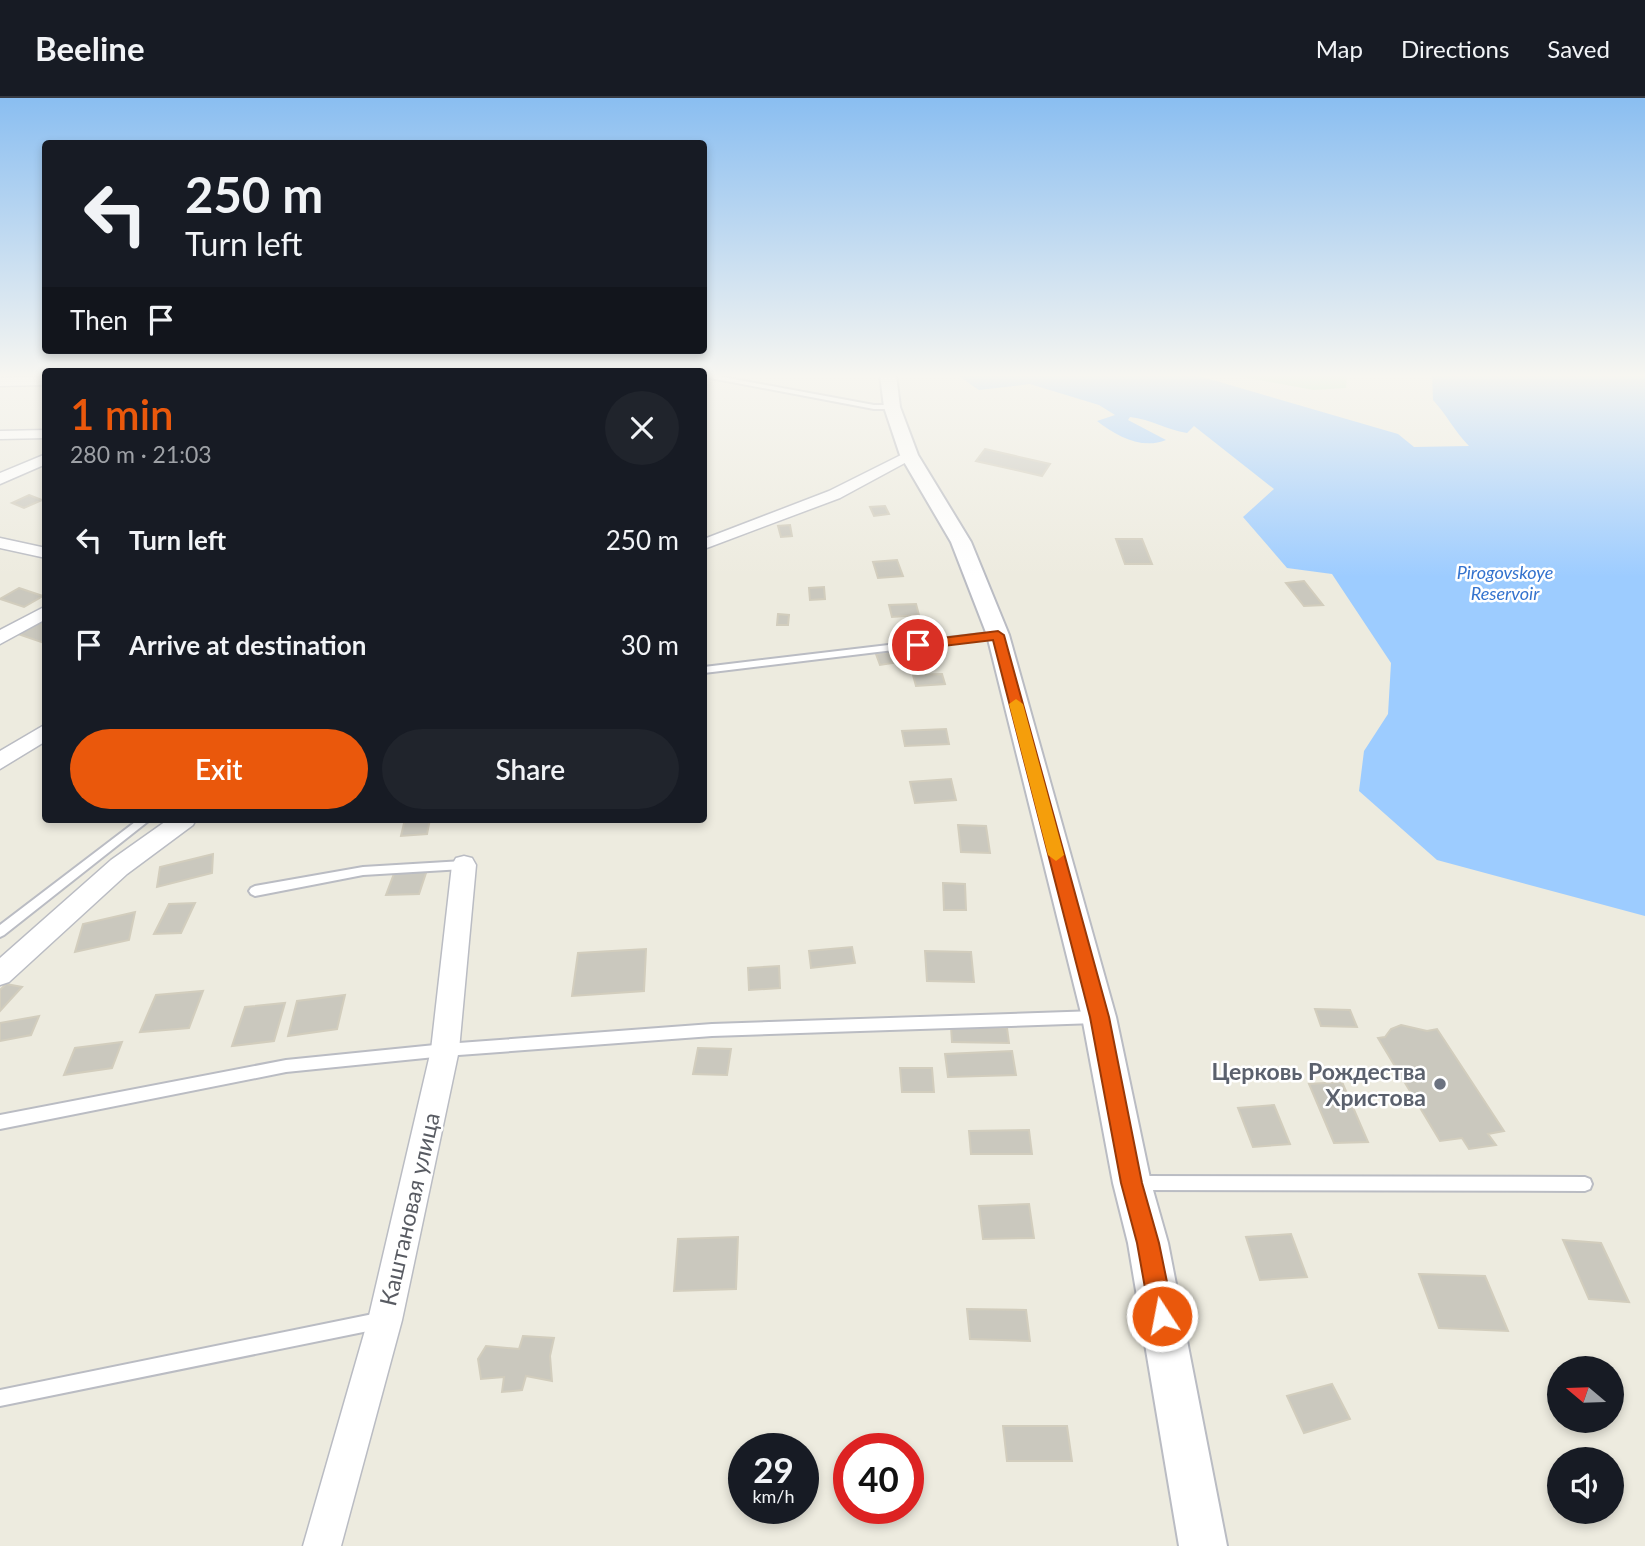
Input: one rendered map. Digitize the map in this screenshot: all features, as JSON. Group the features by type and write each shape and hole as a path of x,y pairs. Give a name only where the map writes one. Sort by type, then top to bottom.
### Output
{"street":[{"path":"904,443 909,456 961,542 998,635 1099,1017 1160,1307 1203,1546"},
{"path":"707,543 823,501 874,477 909,456"},
{"path":"0,479 42,460"},
{"path":"1,544 42,552"},
{"path":"0,638 42,613"},
{"path":"0,761 42,734"},
{"path":"0,974 119,867 180,823"},
{"name":"Каштановая улица","path":"322,1546 384,1320 445,1051 464,865"}],"lane":[{"path":"707,670 998,635"},
{"path":"0,932 141,823"},
{"path":"255,891 363,871 464,865"},
{"path":"0,1122 286,1066 712,1030 1099,1017"},
{"path":"1132,1183 1585,1184"},
{"path":"0,1398 384,1320"}],"water":[{"name":"Pirogovskoye Reservoir","path":"1215,443 1409,443 1414,447 1469,446 1466,443 1645,443 1645,916 1437,860 1359,791 1364,751 1388,714 1391,663 1332,574 1287,568 1243,517 1274,489"}],"building":[{"path":"985,449 1050,464 1042,476 976,461"},
{"path":"29,495 42,500 24,508 12,503"},
{"path":"885,506 889,514 874,516 870,507"},
{"path":"790,525 792,536 781,537 778,526"},
{"path":"1116,539 1142,539 1152,564 1125,564"},
{"path":"897,560 903,576 878,578 873,562"},
{"path":"1304,581 1323,605 1304,606 1286,583"},
{"path":"824,587 825,599 810,600 809,588"},
{"path":"19,588 42,596 24,607 0,599"},
{"path":"916,604 919,615 892,617 889,605"},
{"path":"778,614 789,615 788,625 777,625"},
{"path":"42,619 42,642 18,634"},
{"path":"889,652 893,663 880,665 876,654"},
{"path":"942,674 945,684 916,686 913,675"},
{"path":"946,729 949,744 905,746 902,731"},
{"path":"951,779 956,800 915,803 910,782"},
{"path":"404,823 429,823 427,834 401,836"},
{"path":"958,825 986,826 990,853 961,852"},
{"path":"213,854 212,873 157,887 160,867"},
{"path":"427,870 419,894 386,895 395,871"},
{"path":"943,883 965,884 966,910 944,910"},
{"path":"195,903 181,933 154,934 169,904"},
{"path":"135,912 129,940 75,952 83,924"},
{"path":"852,947 855,963 811,968 809,951"},
{"path":"646,949 644,991 572,996 578,953"},
{"path":"925,951 971,952 974,982 927,981"},
{"path":"779,966 780,988 749,990 748,968"},
{"path":"6,984 22,987 0,1011 0,990"},
{"path":"203,991 189,1028 140,1032 156,995"},
{"path":"345,995 337,1029 288,1036 297,1001"},
{"path":"285,1003 274,1041 232,1046 245,1007"},
{"path":"1315,1009 1350,1010 1357,1027 1321,1026"},
{"path":"39,1016 31,1035 0,1041 0,1023"},
{"name":"Церковь Рождества Христова","path":"1401,1025 1427,1031 1437,1029 1504,1131 1488,1134 1496,1145 1469,1149 1462,1138 1440,1141 1378,1038 1385,1037 1391,1029"},
{"path":"951,1027 1007,1028 1009,1043 952,1042"},
{"path":"122,1042 112,1068 64,1075 75,1048"},
{"path":"698,1048 731,1049 727,1075 693,1074"},
{"path":"1012,1051 1016,1075 948,1077 945,1054"},
{"path":"900,1068 932,1068 934,1092 902,1092"},
{"path":"1342,1082 1368,1142 1334,1143 1309,1084"},
{"path":"1274,1105 1290,1144 1253,1147 1238,1108"},
{"path":"1029,1130 1032,1154 971,1154 969,1131"},
{"path":"1029,1204 1034,1238 983,1239 979,1206"},
{"path":"1291,1234 1307,1277 1260,1280 1246,1237"},
{"path":"738,1237 736,1289 674,1291 678,1239"},
{"path":"1563,1240 1601,1243 1629,1302 1589,1299"},
{"path":"1419,1274 1485,1276 1508,1331 1439,1328"},
{"path":"967,1309 1026,1310 1030,1341 970,1339"},
{"path":"523,1336 554,1338 550,1356 552,1381 526,1376 522,1390 502,1392 504,1377 481,1379 478,1359 486,1346 519,1349"},
{"path":"1332,1384 1350,1419 1304,1433 1287,1396"},
{"path":"1003,1426 1067,1426 1072,1461 1007,1461"}],"slow traffic":[{"path":"1016,704 1056,855"}],"place":[{"name":"Церковь Рождества Христова","path":"1440,1084"}],"route":[{"path":"918,645 998,635 1099,1017 1162,1316"}]}
